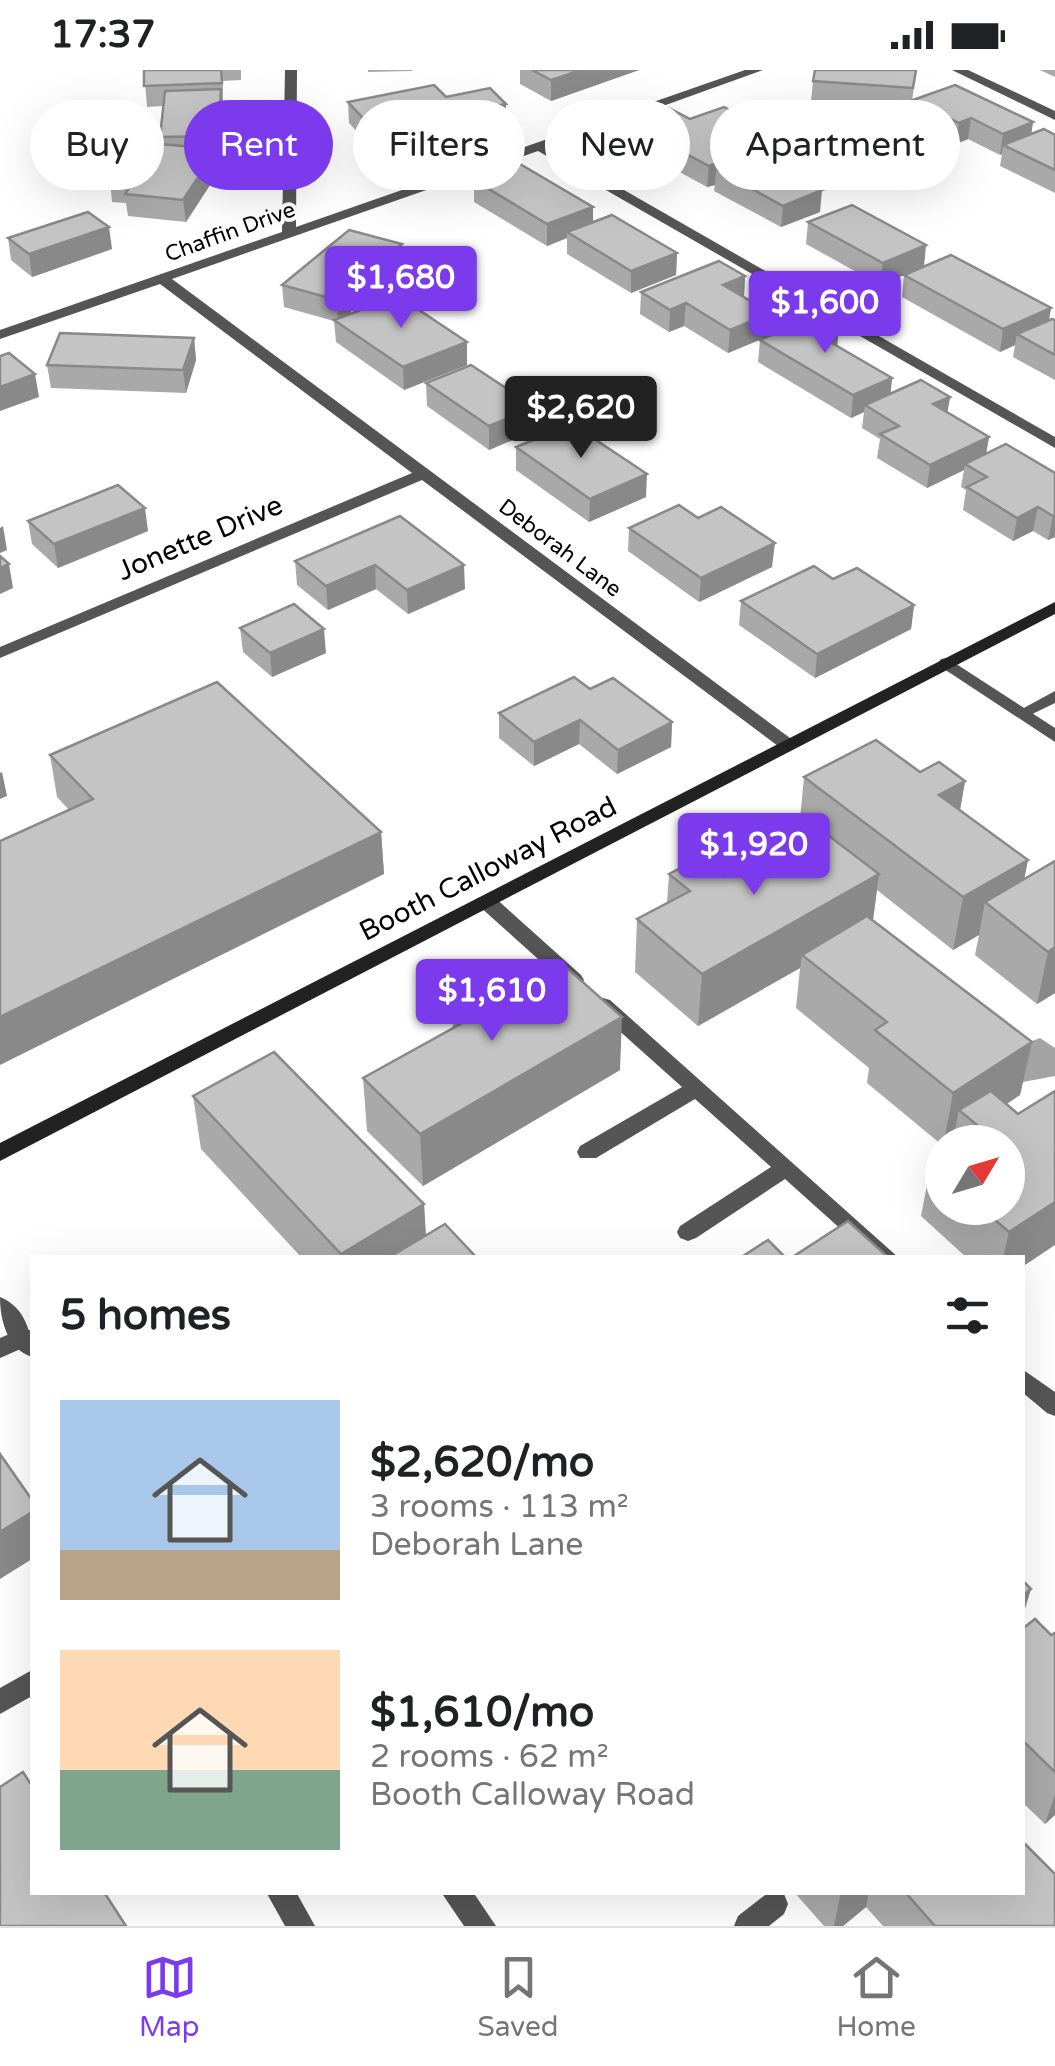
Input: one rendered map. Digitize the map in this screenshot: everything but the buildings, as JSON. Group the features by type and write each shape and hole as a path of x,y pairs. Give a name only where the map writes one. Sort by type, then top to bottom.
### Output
{"street":[{"path":"289,232 291,70"},
{"name":"Chaffin Drive","path":"0,335 757,70"},
{"path":"958,70 1055,116"},
{"path":"540,147 1055,443"},
{"name":"Deborah Lane","path":"160,278 788,745"},
{"name":"Jonette Drive","path":"0,654 422,474"},
{"name":"Booth Calloway Road","path":"0,1153 1055,607"},
{"path":"948,663 1055,736"},
{"path":"1022,714 1055,696"},
{"path":"486,901 885,1255"},
{"path":"588,1152 697,1088"},
{"path":"688,1232 786,1168"},
{"path":"0,1306 28,1342 0,1350"},
{"path":"1025,1381 1055,1406"},
{"path":"0,1702 30,1683"},
{"path":"282,1895 301,1926"},
{"path":"456,1895 482,1926"},
{"path":"748,1926 774,1904"}],"shaded area":[{"path":"1040,1038 1055,1048 1055,1076 1023,1082 1020,1046"}]}
